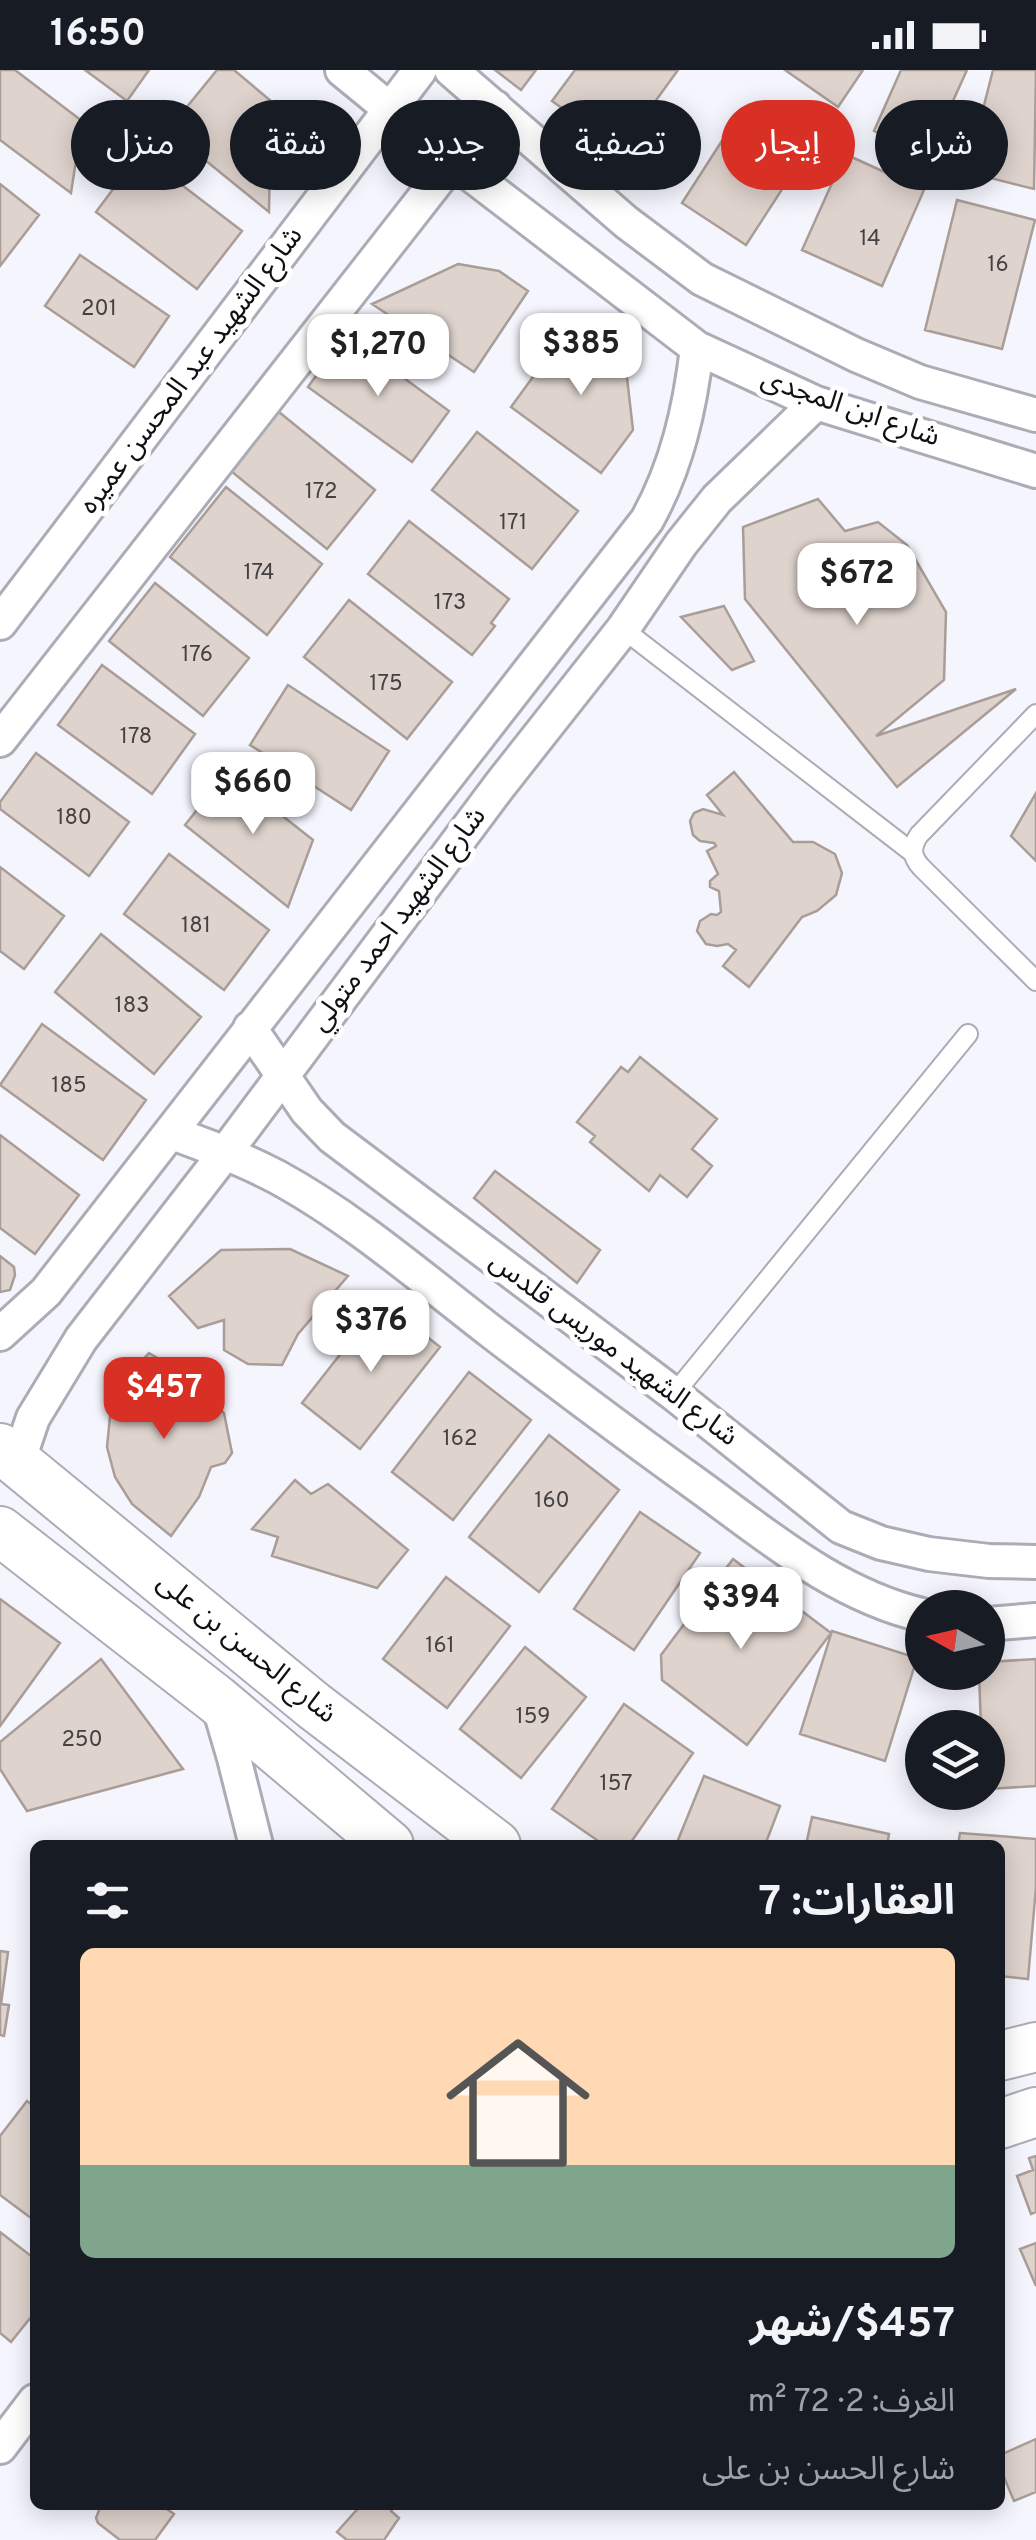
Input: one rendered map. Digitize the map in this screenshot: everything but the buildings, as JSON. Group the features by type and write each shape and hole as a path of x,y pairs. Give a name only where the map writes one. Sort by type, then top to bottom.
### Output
{"street":[{"name":"شارع ابن المجدى","path":"342,70 381,102"},
{"name":"شارع الشهيد عبد المحسن عميره","path":"397,100 420,70"},
{"name":"شارع ابن المجدى","path":"450,70 486,100"},
{"name":"شارع الشهيد عبد المحسن عميره","path":"0,624 381,121"},
{"name":"شارع ابن المجدى","path":"520,130 626,222 702,280 856,356 920,382 1036,415"},
{"path":"0,740 430,190"},
{"name":"شارع ابن المجدى","path":"491,190 698,348 816,402 1036,471"},
{"name":"شارع الشهيد احمد متولي","path":"0,1334 46,1292 647,520 686,423 698,348"},
{"name":"شارع الشهيد احمد متولي","path":"9,1455 81,1339 500,785 624,629 681,544 717,500 816,402"},
{"path":"647,520 681,544"},
{"name":"شارع الشهيد موريس قلدس","path":"250,1028 307,1111 332,1137 674,1394 841,1527 881,1543 929,1554 1036,1562"},
{"name":"شارع الشهيد موريس قلدس","path":"172,1133 226,1152 330,1210 590,1408 812,1568 871,1599 905,1610"},
{"name":"شارع الحسن بن على","path":"9,1455 476,1839"},
{"path":"812,1568 841,1527"},
{"path":"0,1530 217,1700 383,1840"},
{"path":"1005,1623 1036,1620"},
{"path":"217,1700 255,1840"},
{"path":"1005,2055 1036,2047"},
{"path":"1005,2122 1036,2112"},
{"path":"0,2447 30,2408"}],"lane":[{"path":"624,629 912,853 921,867 1036,981"},
{"path":"912,853 919,836 1036,714"},
{"path":"674,1394 968,1034"}]}
